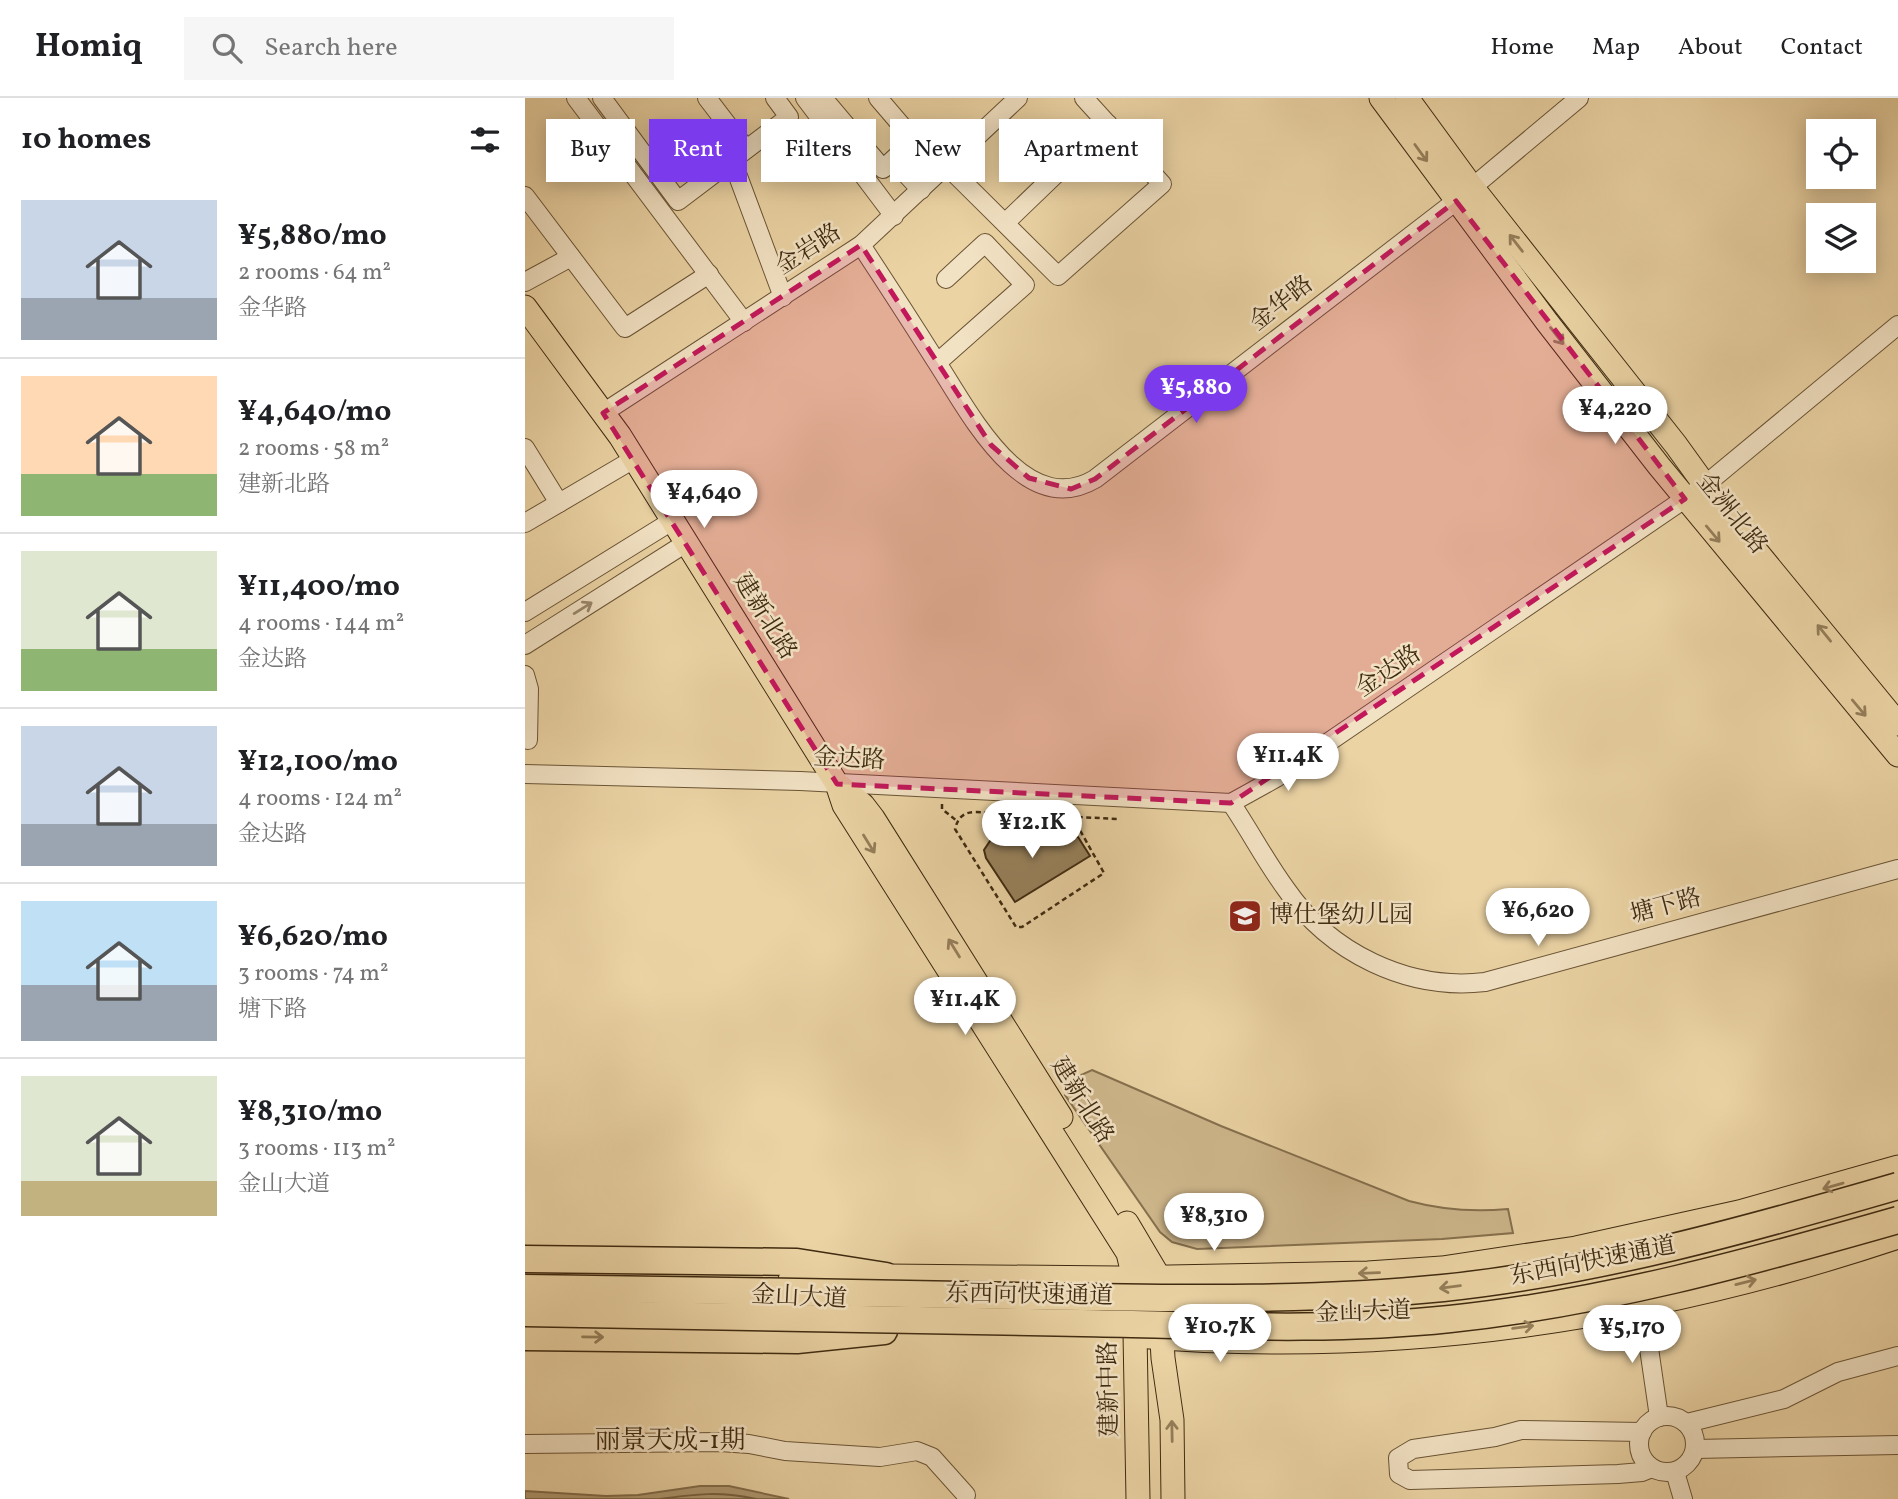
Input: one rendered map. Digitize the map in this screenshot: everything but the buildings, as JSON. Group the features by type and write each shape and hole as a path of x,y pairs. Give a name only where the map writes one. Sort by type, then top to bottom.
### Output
{"highway":[{"name":"东西向快速通道","path":"525,1288 1238,1299 1370,1294 1517,1278 1580,1266 1747,1230 1898,1186"},
{"name":"东西向快速通道","path":"525,1315 1372,1325 1450,1319 1586,1299 1756,1261 1898,1220"},
{"path":"525,1259 797,1262 886,1276"},
{"path":"525,1337 797,1340 884,1331"}],"main road":[{"name":"金洲北路","path":"1381,98 1705,485 1898,724"},
{"name":"金洲北路","path":"1407,98 1464,194 1685,499 1898,755"},
{"name":"建新北路","path":"525,307 634,459 837,784 844,805 1128,1253 1134,1278"},
{"name":"建新北路","path":"837,784 863,805 873,818 1159,1277"},
{"name":"金山大道","path":"525,1276 796,1280 886,1276 1134,1278 1368,1273 1442,1268 1576,1248 1739,1212 1898,1167"},
{"name":"金山大道","path":"525,1315 796,1322 884,1331 1135,1335 1212,1342 1372,1341 1527,1326 1643,1307 1759,1279 1898,1237"},
{"path":"1159,1277 1162,1338 1172,1420 1173,1499"},
{"name":"建新中路","path":"1134,1278 1138,1499"}],"street":[{"path":"576,98 744,322"},
{"path":"602,98 649,162"},
{"path":"707,98 719,119"},
{"path":"747,148 789,117 775,98"},
{"path":"805,98 894,216"},
{"path":"823,98 883,169 890,163"},
{"path":"878,98 896,119"},
{"path":"889,98 907,119"},
{"path":"1084,98 1103,119"},
{"name":"金华路","path":"861,246 992,445 1015,468 1035,481 1057,489 1071,489 1083,486 1464,194 1579,98"},
{"name":"金岩路","path":"985,127 1010,101"},
{"path":"747,180 783,297"},
{"path":"664,182 678,201 703,182"},
{"path":"914,182 921,190"},
{"name":"金岩路","path":"603,413 861,246 930,182"},
{"path":"963,182 1058,276 1162,184 1160,182"},
{"path":"1005,223 1048,182"},
{"path":"525,197 625,328 709,274"},
{"path":"937,362 1025,285 985,243 946,279"},
{"path":"525,274 569,255"},
{"path":"525,282 569,255"},
{"name":"金达路","path":"525,774 837,784 1231,803 1276,778 1705,485 1898,325"},
{"path":"525,448 559,503"},
{"path":"525,523 634,459"},
{"path":"525,612 672,521"},
{"path":"525,645 686,542"},
{"path":"525,675 529,688 529,740"},
{"name":"塘下路","path":"1231,803 1286,890 1336,942 1390,970 1411,977 1452,983 1485,982 1898,869"},
{"path":"1643,1307 1659,1417"},
{"path":"1687,1423 1784,1399 1837,1372 1898,1356"},
{"path":"1669,1415 1687,1423 1693,1432 1695,1449 1691,1460 1675,1472 1667,1473 1652,1468 1644,1460 1639,1443 1642,1432 1651,1420 1669,1415"},
{"path":"1642,1432 1521,1430 1495,1437 1413,1449 1398,1458 1399,1474 1410,1480 1618,1474 1642,1472 1652,1468"},
{"path":"525,1444 720,1442 785,1451 880,1457 917,1451 932,1457 966,1495"},
{"path":"1695,1449 1898,1445"},
{"path":"1675,1472 1683,1499"}],"path":[{"path":"941,789 942,809 957,821"},
{"path":"1072,816 1104,873 1022,927 1016,927 955,829 957,821 966,812 1072,816 1119,819"}],"highlighted area":[{"path":"1456,201 1685,499 1231,803 837,784 603,413 861,245 991,445 1029,478 1071,489 1095,479"}],"shaded area":[{"path":"1092,1070 1221,1126 1409,1201 1458,1210 1508,1209 1513,1233 1442,1239 1197,1249 1172,1242 1160,1232 1065,1095 1081,1075"}],"water":[{"path":"700,1486 729,1486 789,1499 525,1499 525,1491 606,1496 638,1495"}],"place":[{"name":"博仕堡幼儿园","path":"1245,916"}],"district":[{"name":"丽景天成-1期","path":"670,1441"}]}
